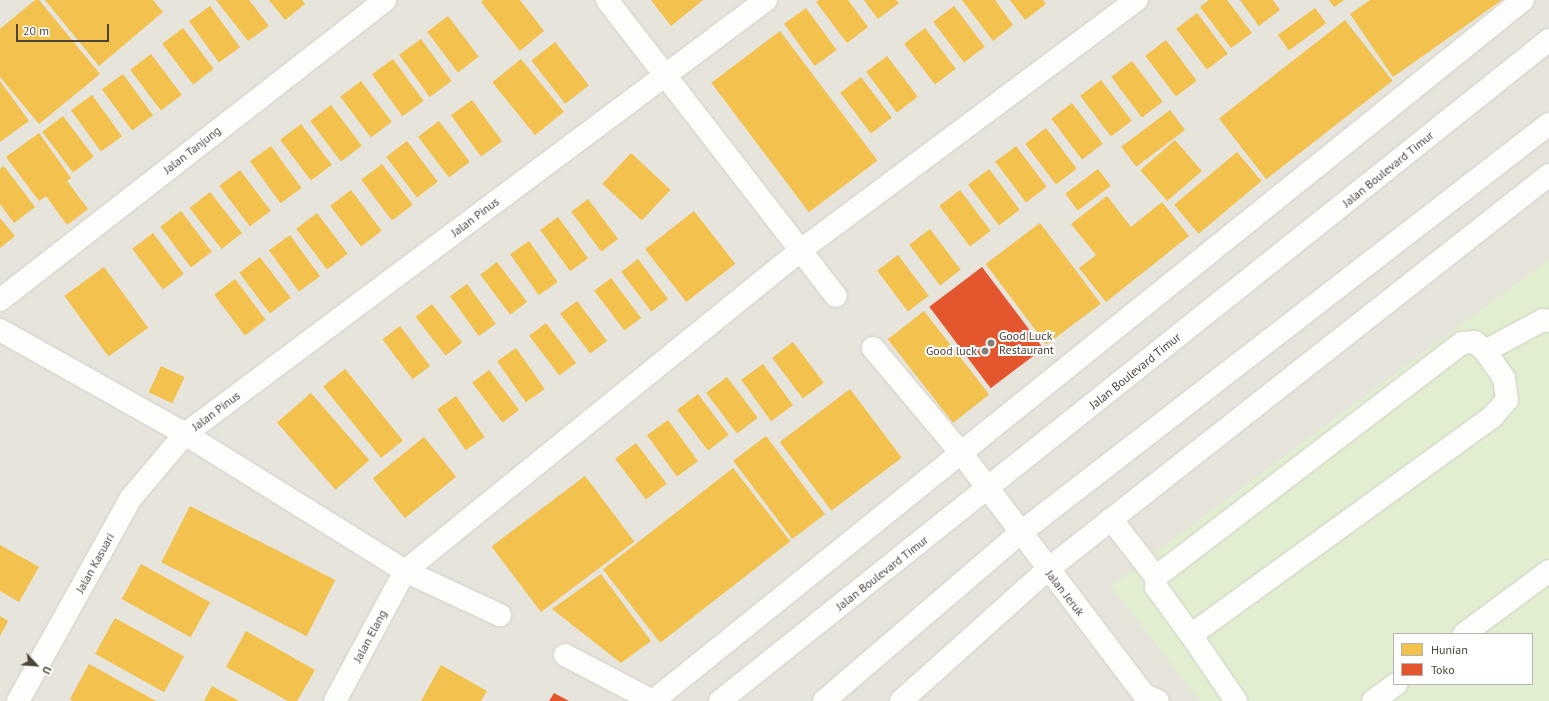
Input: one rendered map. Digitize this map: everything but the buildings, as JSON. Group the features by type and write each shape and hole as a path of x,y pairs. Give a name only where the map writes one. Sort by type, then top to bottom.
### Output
{"street":[{"name":"Jalan Tanjung","path":"0,300 385,0"},
{"path":"607,0 836,296"},
{"name":"Jalan Pinus","path":"185,434 766,0"},
{"path":"406,571 801,250 1137,0"},
{"path":"565,655 653,701 962,454 1523,0"},
{"name":"Jalan Boulevard Timur","path":"720,701 988,490 1549,40"},
{"path":"824,701 1020,533 1549,124"},
{"path":"901,701 1047,570 1549,175"},
{"path":"1485,351 1543,320 1549,321"},
{"path":"0,330 185,434 406,571 500,615"},
{"path":"1156,577 1462,343 1475,342 1485,351 1504,378 1507,400 1492,416 1191,635"},
{"name":"Jalan Jeruk","path":"873,348 962,454 1047,570 1149,699"},
{"name":"Jalan Kasuari","path":"18,701 131,498 185,434"},
{"path":"1111,519 1156,577 1156,587 1236,701"},
{"name":"Jalan Elang","path":"335,701 406,571"},
{"path":"1465,633 1549,571"},
{"path":"1373,701 1395,685"}],"shaded area":[{"path":"0,0 1549,0 1549,701 0,701"}],"green space":[{"path":"1549,259 1549,701 1200,701 1111,586"}],"place":[{"name":"Good Luck Restaurant","path":"991,343"},
{"name":"Good luck","path":"985,351"}]}
